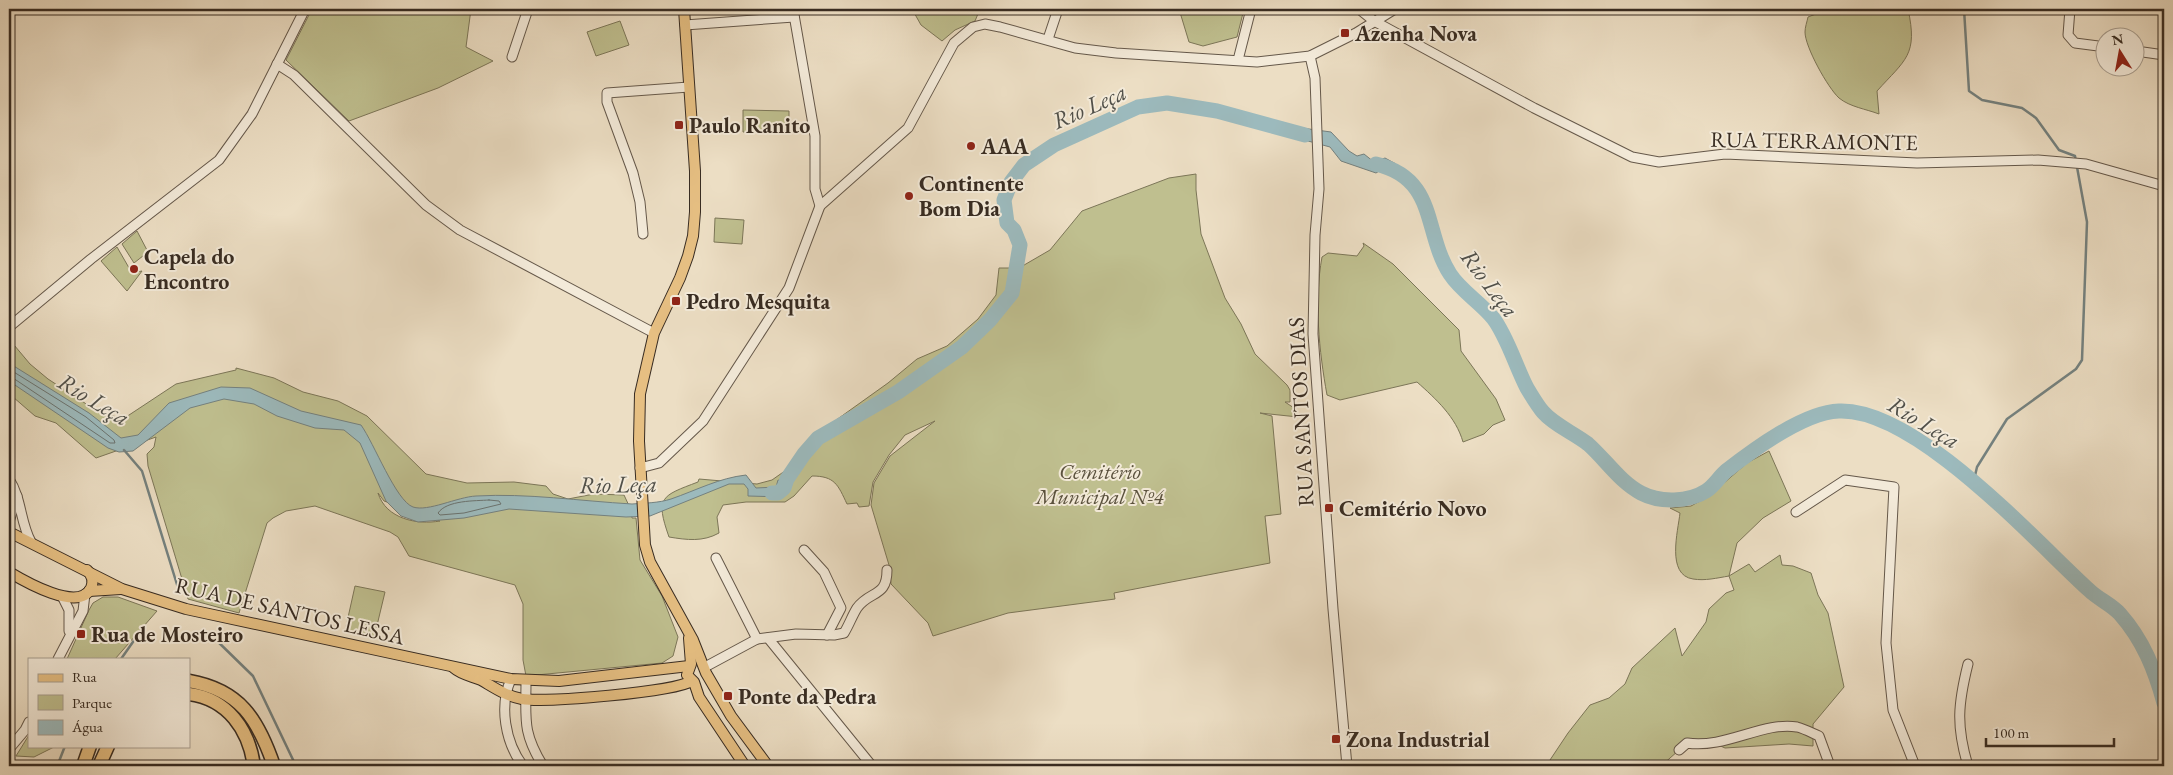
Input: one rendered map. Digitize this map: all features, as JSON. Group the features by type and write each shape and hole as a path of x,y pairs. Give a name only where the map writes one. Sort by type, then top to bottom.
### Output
{"highway":[{"path":"190,681 207,684 228,693 243,706 258,727 274,766"},
{"path":"190,694 223,706 238,721 249,740 254,766"},
{"path":"83,766 89,748"},
{"path":"99,766 107,748"}],"main road":[{"path":"684,9 696,188 693,236 680,278 654,333 640,394 640,468 644,545 650,562 689,636 693,640 698,667 768,766"},
{"name":"RUA DE SANTOS LESSA","path":"9,532 87,569 122,589 186,609 451,666 511,679 559,681 698,667 702,680 674,688 564,699 526,700 506,695 480,680 460,673 451,666"},
{"path":"87,569 92,579 87,593"},
{"path":"9,572 34,588 62,596"},
{"name":"RUA DE SANTOS LESSA","path":"62,596 122,589"},
{"path":"698,667 687,675 693,682 699,697 746,766"}],"street":[{"path":"9,327 91,259 219,160 252,114 305,9"},
{"path":"512,58 528,9"},
{"path":"1048,39 1058,9"},
{"path":"1238,60 1252,9"},
{"name":"RUA TERRAMONTE","path":"1359,9 1374,21 1534,108 1632,156 1659,162 1725,154 1917,162 2038,160 2086,164 2164,186"},
{"path":"640,468 659,463 703,421 789,288 820,206 908,128 954,43 973,27 986,24 1048,39 1074,48 1116,53 1238,60 1288,60 1310,56 1395,9"},
{"path":"2070,9 2068,35 2076,43 2096,46"},
{"path":"685,25 793,13 815,136 815,189 820,206"},
{"path":"2146,52 2164,54"},
{"name":"RUA SANTOS DIAS","path":"1310,56 1316,92 1320,189 1315,236 1313,334 1333,609 1347,766"},
{"path":"277,64 294,75 426,205 453,225 654,333"},
{"path":"642,234 640,202 633,173 607,102 607,93 689,87"},
{"path":"9,479 22,510 24,529 31,542"},
{"path":"1796,512 1845,480 1895,483 1886,643 1893,710 1915,766"},
{"path":"9,519 17,496"},
{"path":"804,550 824,572 841,608 827,635"},
{"path":"716,558 757,639"},
{"path":"698,667 757,639 796,634 827,635 844,633 862,602 884,588 887,582 887,570"},
{"path":"58,658 69,634 83,610 87,593"},
{"path":"62,596 69,610 69,634"},
{"path":"768,638 872,766"},
{"path":"1968,664 1958,715 1962,745 1968,766"},
{"path":"511,679 504,710 509,737 516,757 523,766"},
{"path":"526,681 524,723 543,766"},
{"path":"9,749 28,724"},
{"path":"1679,750 1687,743 1702,746 1773,729 1797,727 1819,736 1830,766"}],"green space":[{"path":"312,9 471,9 466,47 493,61 438,88 349,121 286,60"},
{"path":"912,9 980,9 975,21 955,30 942,41 921,25"},
{"path":"1179,9 1244,9 1237,37 1203,46 1189,42"},
{"path":"1829,9 1908,9 1911,24 1910,47 1902,63 1877,91 1879,114 1853,106 1839,98 1829,86 1813,57 1805,32 1808,17"},
{"path":"620,21 629,45 596,56 587,32"},
{"path":"743,110 789,111 789,133 743,132"},
{"name":"Cemitério Municipal Nº4","path":"1196,174 1201,234 1225,298 1241,324 1255,354 1290,390 1290,402 1285,402 1297,410 1298,417 1260,413 1272,416 1281,514 1265,516 1270,563 1114,593 1115,599 1008,613 933,636 928,623 891,584 889,565 871,505 874,483 890,456 935,421 905,435 889,455 873,482 869,506 859,507 857,503 847,504 835,483 820,476 812,476 794,496 785,502 746,502 723,505 717,517 719,533 713,536 695,540 669,537 662,514 662,506 664,500 669,495 698,482 699,479 757,484 772,480 803,458 813,440 832,423 888,383 917,359 947,346 978,319 996,295 999,268 1019,268 1050,250 1082,211 1169,178"},
{"path":"715,218 744,220 742,244 714,242"},
{"path":"137,231 148,252 134,263 122,244"},
{"path":"1363,243 1393,264 1459,330 1461,351 1496,399 1505,420 1493,425 1484,434 1463,442 1456,424 1438,402 1417,382 1340,400 1327,395 1318,308 1322,257 1328,253 1357,256 1364,246"},
{"path":"117,247 132,273 142,271 127,291 101,261"},
{"path":"9,339 30,364 48,379 97,411 123,419 176,384 236,370 236,368 274,378 303,392 338,401 367,416 426,474 467,483 514,482 546,486 553,494 568,499 594,494 624,495 631,510 632,518 636,518 640,560 662,596 678,637 673,656 662,663 526,676 523,660 523,604 515,585 409,556 398,537 390,532 315,506 286,511 267,523 239,613 188,599 148,466 147,454 154,447 156,437 96,458 56,423 35,416 13,397 12,403 9,403","holes":["378,493 384,501 440,521 422,522 403,518 388,509"]},
{"path":"1769,451 1791,501 1763,518 1737,543 1729,576 1702,580 1693,579 1685,576 1679,570 1676,561 1676,541 1680,513 1670,508 1691,506 1709,496 1747,463"},
{"path":"1780,555 1782,565 1793,566 1811,573 1818,595 1828,613 1844,687 1813,724 1813,746 1789,744 1725,748 1714,743 1687,743 1661,766 1546,766 1590,705 1609,698 1625,684 1632,668 1675,628 1682,656 1706,622 1709,609 1726,593 1734,590 1729,576 1749,564 1755,572"},
{"path":"355,586 385,592 374,638 345,631"},
{"path":"103,597 118,597 157,611 116,658 67,658 93,603"},
{"path":"28,737 28,748 52,748 34,757 16,756"}],"water":[{"path":"1287,126 1331,132 1349,151 1357,156 1364,154 1374,162 1385,158 1396,164 1394,171 1384,168 1376,173 1341,161 1330,147 1286,135"},
{"path":"9,363 89,413 121,438 138,435 169,403 221,387 250,388 301,411 361,425 400,494 406,502 413,507 419,508 435,506 468,497 495,495 534,496 632,504 652,503 671,499 717,482 746,475 756,488 776,487 778,480 792,484 784,497 748,496 748,489 744,484 729,484 650,516 626,517 509,509 464,518 418,522 401,516 386,501 360,443 344,430 315,428 277,416 254,404 224,399 190,408 133,451 119,452 108,448 9,381"}],"waterway":[{"path":"1964,9 1969,91 1982,100 2022,108 2036,118 2059,150 2075,156 2087,222 2082,360 2076,369 2007,419 1977,467 1974,480"},
{"name":"Rio Leça","path":"772,493 778,493 784,488 787,479 804,454 818,438 898,392 962,347 990,320 1012,293 1020,245 1014,230 1007,223 1004,200 1011,182 1024,165 1054,145 1138,107 1167,103 1217,111 1305,135"},
{"name":"Rio Leça","path":"1376,164 1396,171 1410,182 1420,194 1442,258 1450,274 1488,312 1498,325 1527,388 1541,409 1553,421 1595,450 1633,488 1641,493 1665,500 1683,499 1699,495 1712,487 1737,462 1764,443 1810,418 1839,411 1870,416 1903,431 1937,453 2006,511 2093,593 2116,610 2142,645 2157,679 2164,703"},
{"path":"124,450 142,471 179,591"},
{"path":"122,658 144,630"},
{"path":"211,635 253,676 296,766"},
{"path":"58,764 64,748"}],"place":[{"name":"Azenha Nova","path":"1345,33"},
{"name":"Paulo Ranito","path":"679,125"},
{"name":"AAA","path":"971,146"},
{"name":"Continente Bom Dia","path":"909,196"},
{"name":"Capela do Encontro","path":"134,269"},
{"name":"Pedro Mesquita","path":"676,301"},
{"name":"Cemitério Novo","path":"1329,508"},
{"name":"Rua de Mosteiro","path":"81,634"},
{"name":"Ponte da Pedra","path":"728,696"},
{"name":"Zona Industrial","path":"1336,739"}]}
